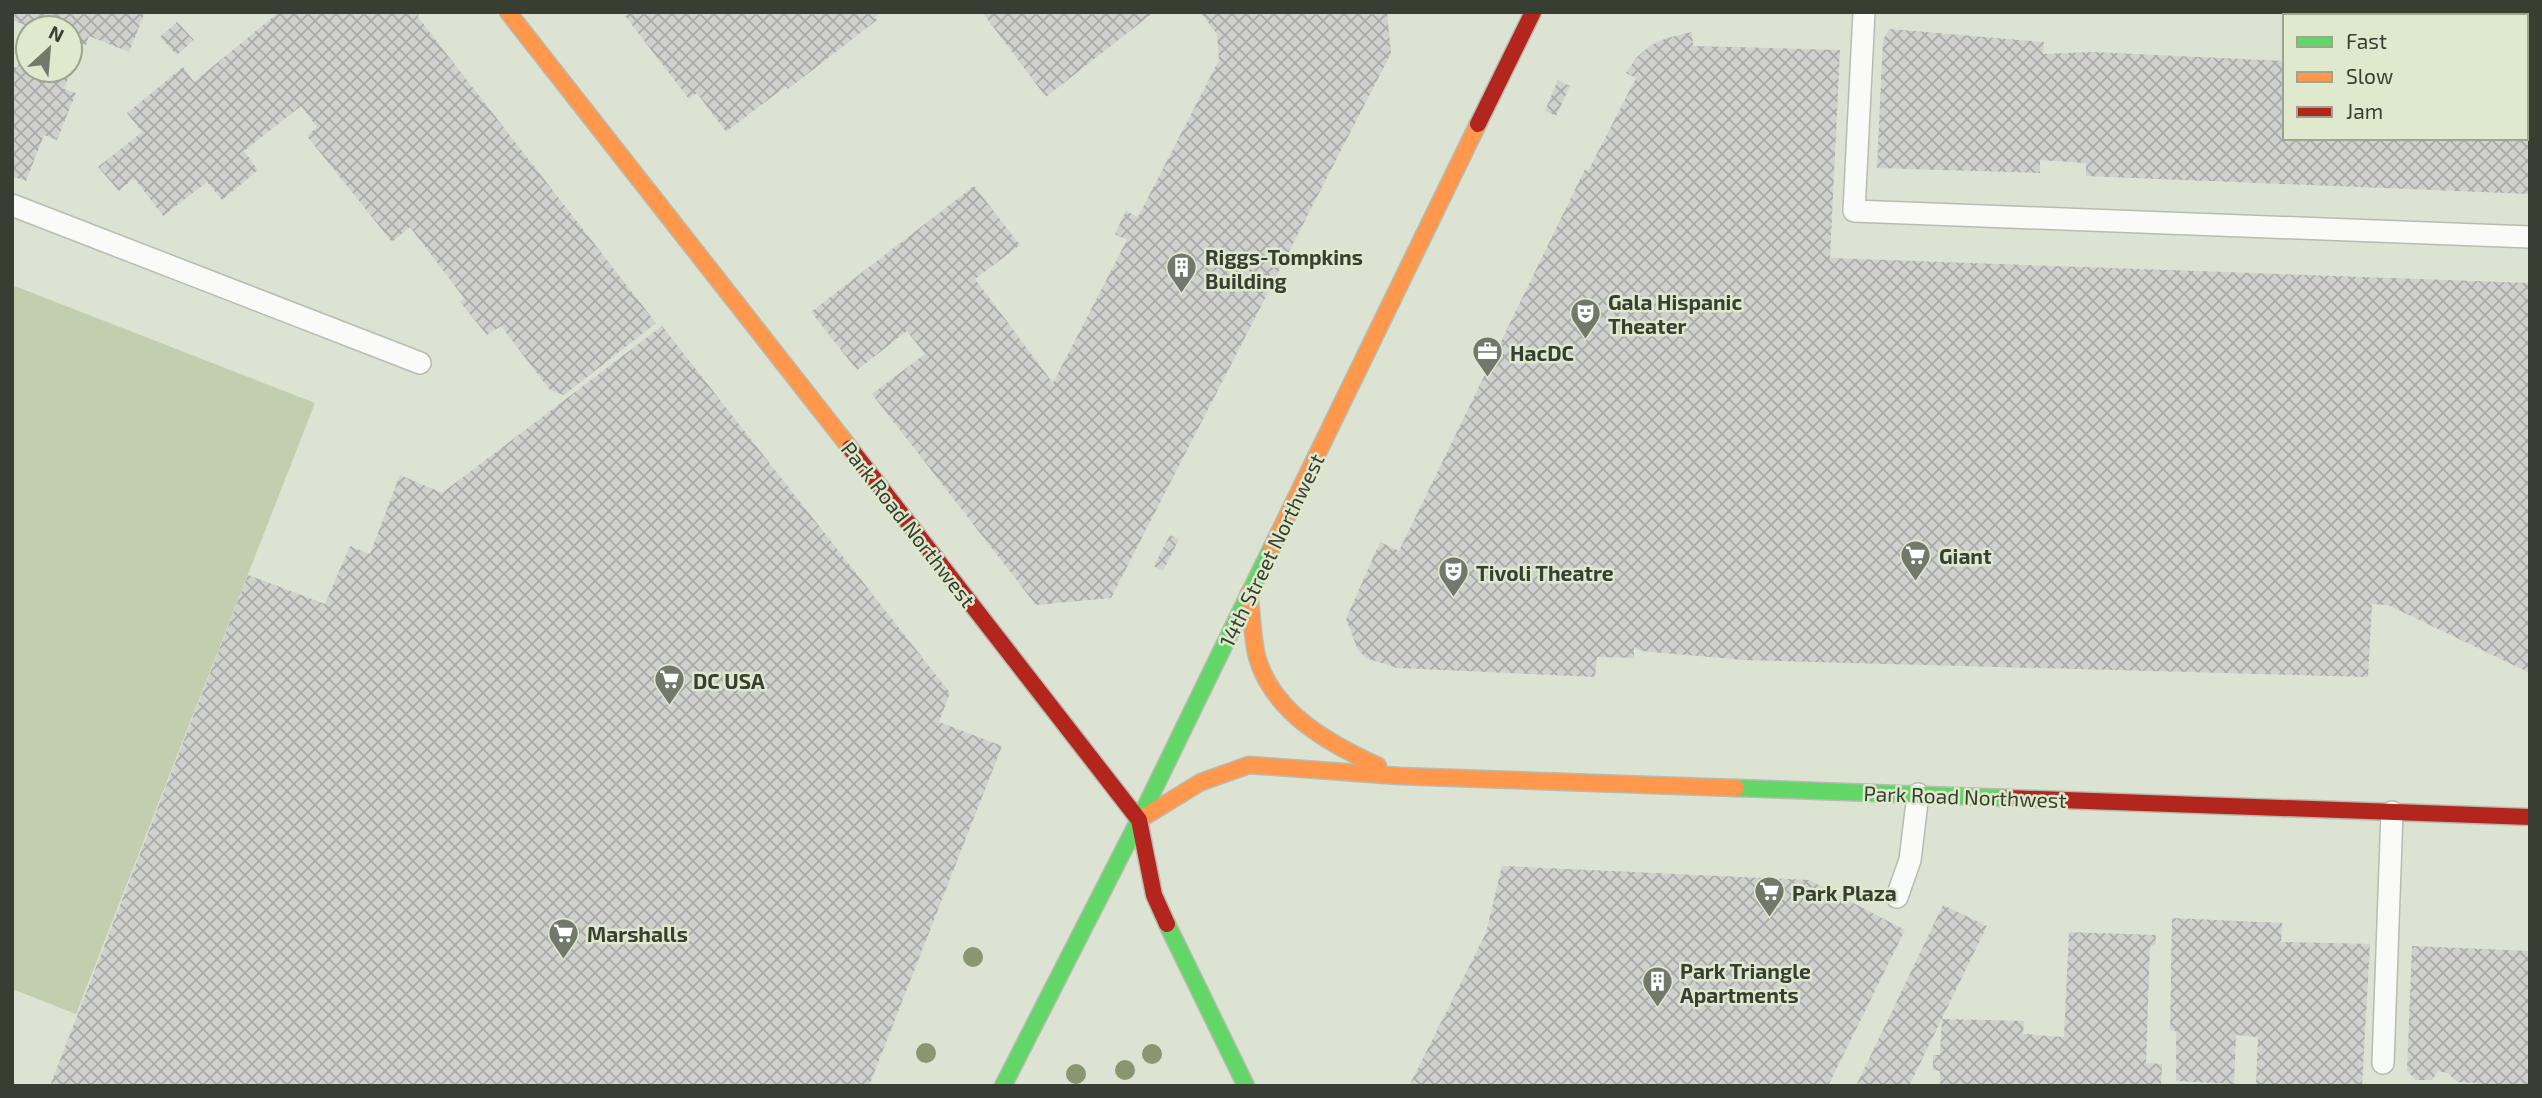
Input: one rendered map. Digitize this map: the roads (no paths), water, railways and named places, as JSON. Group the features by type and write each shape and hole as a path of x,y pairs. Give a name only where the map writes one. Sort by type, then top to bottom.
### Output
{"main road":[{"name":"Park Road Northwest","path":"508,12 1067,724 1139,820 1201,782 1249,765 1399,776 2530,817"},
{"name":"14th Street Northwest","path":"1003,1086 1139,820 1533,12"},
{"name":"Park Road Northwest","path":"1250,593 1260,666 1289,712 1312,733 1399,776"},
{"path":"1139,820 1154,895 1194,985 1246,1086"}],"lane":[{"path":"1864,12 1854,211 2530,237"},
{"path":"12,205 420,363"},
{"path":"1897,897 1910,860 1918,794"},
{"path":"2383,1063 2392,812"}],"place":[{"name":"Riggs-Tompkins Building","path":"1182,295"},
{"name":"Gala Hispanic Theater","path":"1585,340"},
{"name":"HacDC","path":"1487,379"},
{"name":"Giant","path":"1916,582"},
{"name":"Tivoli Theatre","path":"1453,599"},
{"name":"DC USA","path":"670,707"},
{"name":"Park Plaza","path":"1769,919"},
{"name":"Marshalls","path":"564,960"},
{"name":"Park Triangle Apartments","path":"1657,1009"}]}
